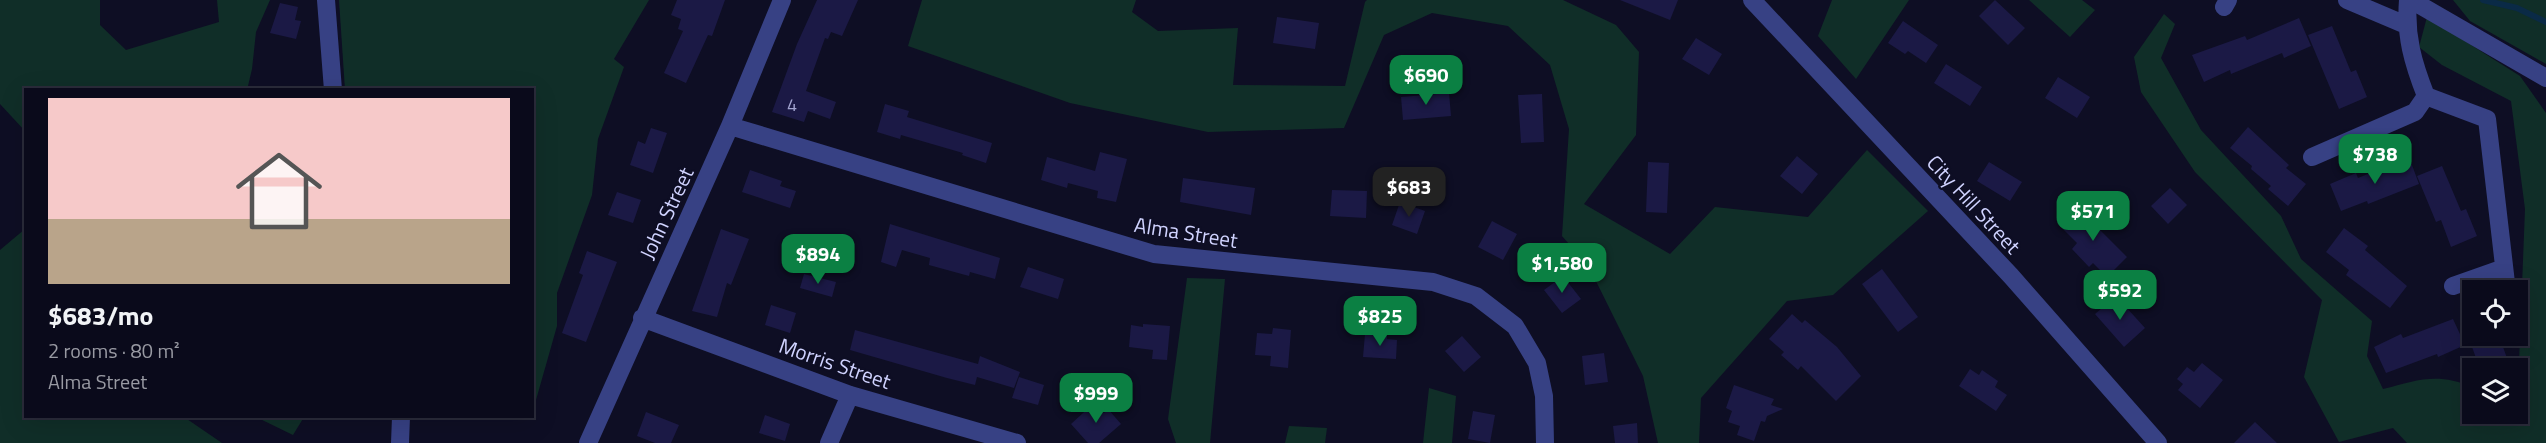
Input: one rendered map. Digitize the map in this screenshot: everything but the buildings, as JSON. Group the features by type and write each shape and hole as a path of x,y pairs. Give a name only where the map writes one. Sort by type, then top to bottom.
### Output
{"street":[{"path":"326,0 333,88"},
{"name":"John Street","path":"588,443 642,318 730,126 782,0"},
{"name":"City Hill Street","path":"1752,0 2011,276 2158,443"},
{"path":"2347,0 2406,25"},
{"path":"2453,286 2505,275 2487,119 2426,96 2410,52 2406,25 2410,0 2442,16 2546,78"},
{"path":"2312,157 2415,112 2426,96"},
{"name":"Alma Street","path":"730,126 1154,254 1433,282 1476,296 1510,322 1538,363 1544,396 1545,443"},
{"name":"Morris Street","path":"642,318 850,395 1017,443"},
{"path":"829,443 850,395"},
{"path":"400,443 401,418"}],"green space":[{"path":"0,0 100,0 100,25 126,50 219,22 217,0 270,0 256,32 247,88 24,88 24,130 0,104"},
{"path":"339,0 649,0 614,59 624,67 598,139 592,195 557,293 557,326 534,407 534,88 345,88"},
{"path":"922,0 1136,0 1132,12 1158,31 1238,28 1233,85 1345,86 1367,0 1563,0 1616,25 1639,52 1636,135 1584,204 1670,254 1715,207 1808,217 1867,150 1928,211 1833,295 1787,301 1701,398 1699,443 1658,443 1643,376 1589,267 1562,236 1569,129 1550,65 1508,26 1432,13 1384,35 1344,128 1208,132 1070,103 908,46"},
{"path":"1832,0 1909,0 1856,79 1818,36"},
{"path":"2029,0 2082,0 2095,10 2070,37"},
{"path":"2453,0 2546,0 2546,64 2470,21"},
{"path":"2164,14 2175,24 2161,58 2201,130 2281,216 2301,259 2372,321 2367,356 2383,389 2428,379 2462,383 2462,424 2528,424 2528,358 2519,358 2520,346 2528,346 2528,280 2522,280 2525,209 2511,101 2442,65 2419,47 2427,17 2520,76 2546,113 2546,443 2407,443 2393,428 2339,442 2304,377 2322,300 2195,172 2141,92 2134,57"},
{"path":"24,230 24,418 185,418 222,443 0,443 0,250"},
{"path":"1187,278 1225,279 1210,443 1176,443 1168,419"},
{"path":"1429,388 1456,396 1452,443 1423,443"},
{"path":"258,418 303,418 293,435"},
{"path":"1289,426 1327,428 1325,443 1285,443"}],"waterway":[{"path":"2483,0 2517,8 2546,22"}]}
